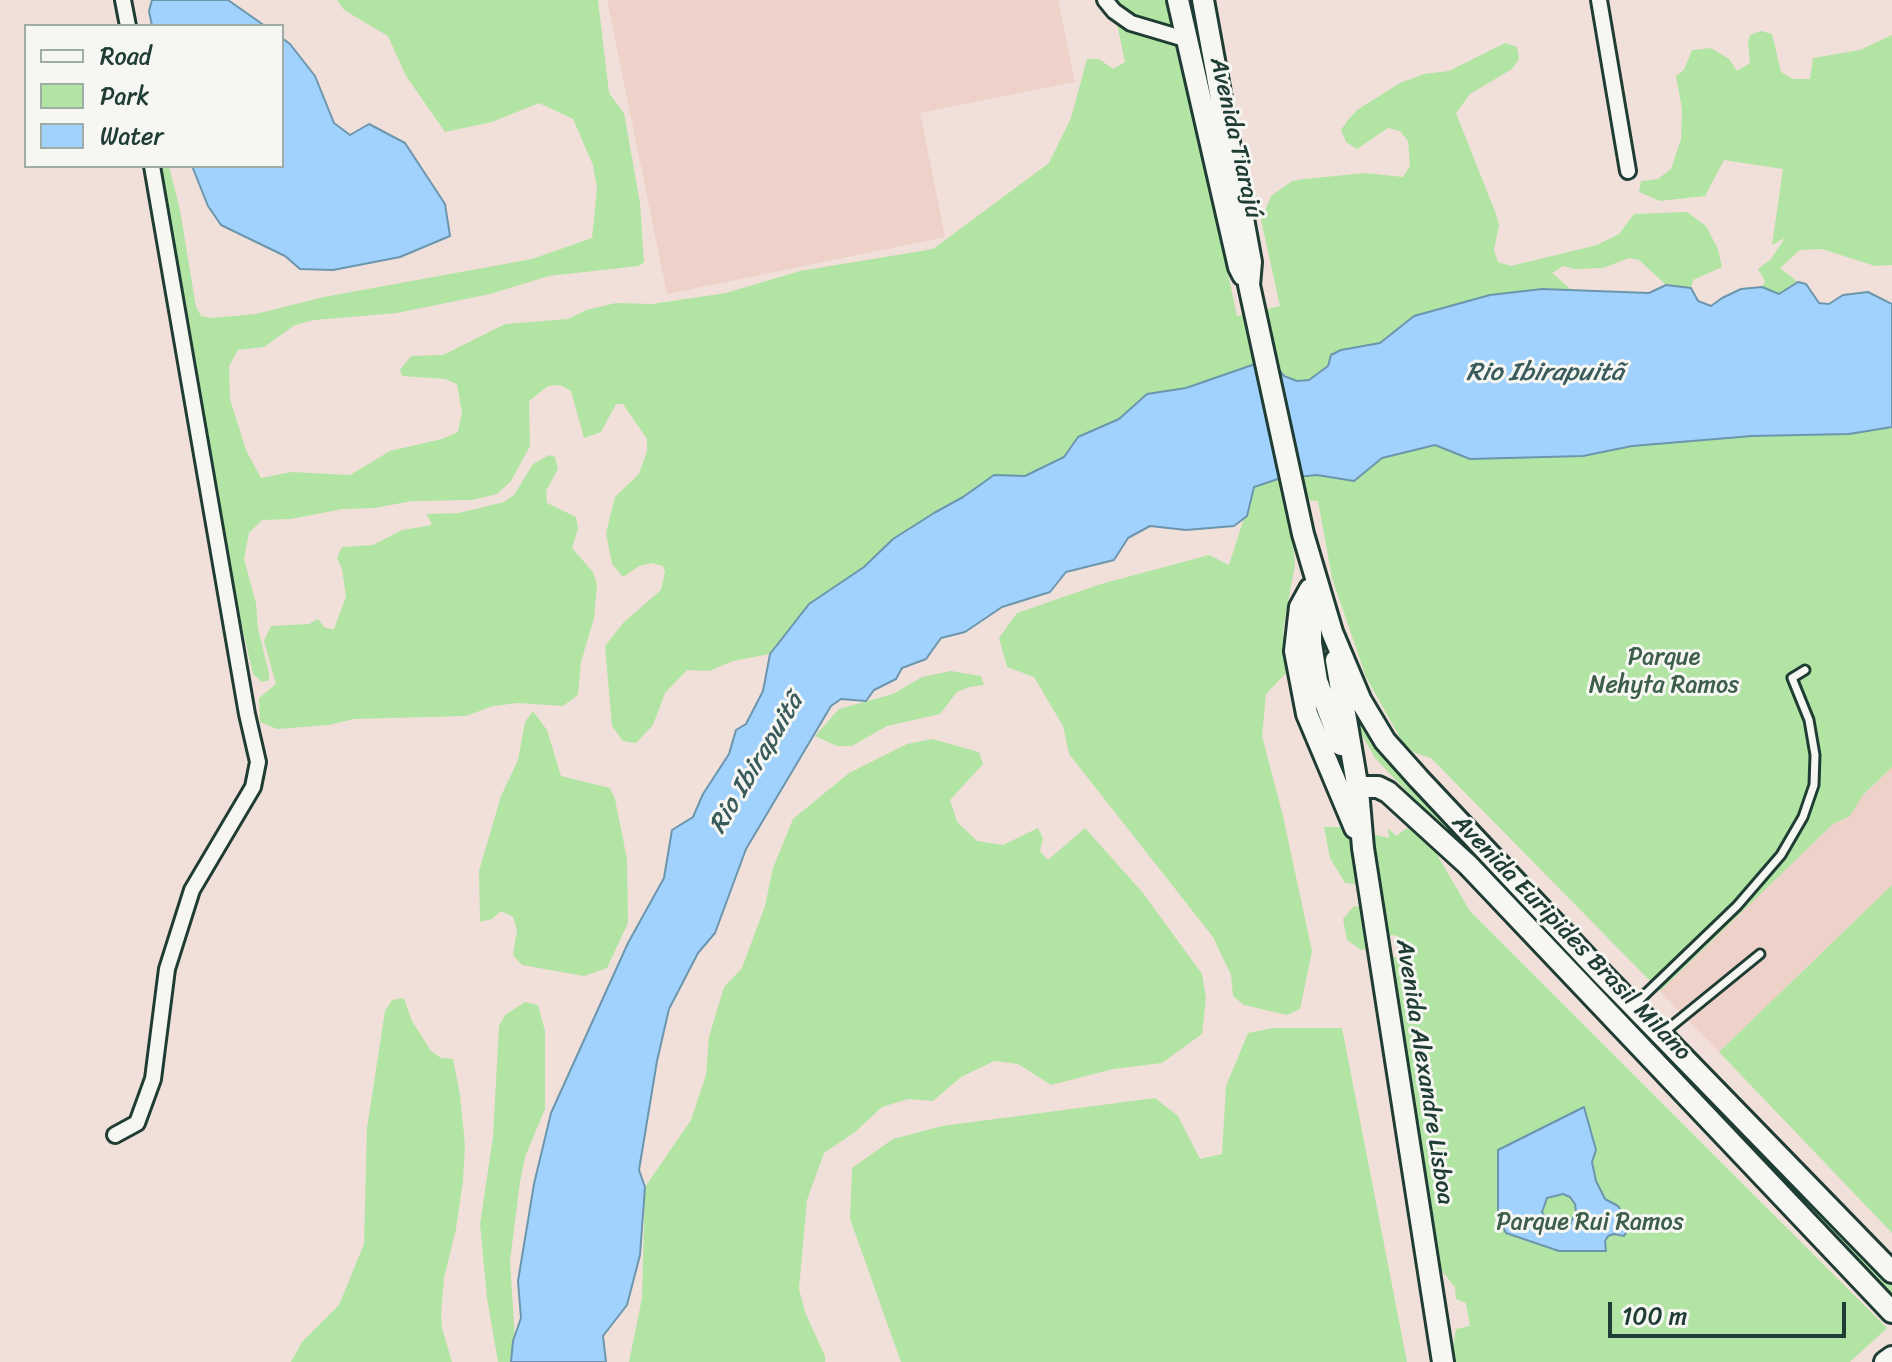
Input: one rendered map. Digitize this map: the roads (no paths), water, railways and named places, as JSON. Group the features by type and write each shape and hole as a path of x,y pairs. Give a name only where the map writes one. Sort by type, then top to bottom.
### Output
{"main road":[{"name":"Avenida Tiarajú","path":"1178,0 1239,267 1251,294"},
{"name":"Avenida Tiarajú","path":"1207,1 1251,262 1251,294"},
{"name":"Avenida Euripides Brasil Milano","path":"1251,294 1312,580 1361,701 1385,741 1633,1006 1892,1272"},
{"name":"Avenida Euripides Brasil Milano","path":"1312,580 1311,643 1317,681 1358,790 1378,787 1388,792 1468,865 1892,1312"},
{"path":"1312,580 1300,607 1295,651 1307,714 1363,848"},
{"path":"1332,632 1358,790"},
{"name":"Avenida Alexandre Lisboa","path":"1358,790 1363,848 1443,1362"},
{"path":"1885,1362 1892,1357"}],"street":[{"path":"123,0 128,24"},
{"path":"1105,0 1131,23 1185,39"},
{"path":"1599,0 1628,171"},
{"path":"115,1135 137,1123 153,1079 167,969 192,890 253,787 258,762 247,714 152,168"}],"lane":[{"path":"1633,1006 1737,906 1781,855 1803,817 1814,785 1815,755 1809,720 1792,678 1805,670"},
{"path":"1661,1035 1760,954"}],"water":[{"path":"152,0 228,0 262,24 152,24 149,11"},
{"path":"284,40 315,76 334,123 350,135 369,124 405,143 445,204 450,236 400,257 333,270 300,269 285,256 221,225 208,206 193,168 284,168"},
{"name":"Rio Ibirapuitã","path":"1798,282 1806,284 1819,303 1829,304 1843,295 1868,292 1892,304 1892,427 1849,434 1752,436 1632,446 1583,456 1470,459 1435,445 1382,458 1354,481 1317,475 1278,479 1254,487 1247,516 1234,526 1186,530 1150,526 1128,538 1114,560 1066,572 1050,592 1002,607 965,632 941,638 926,659 902,668 896,679 874,690 866,701 841,699 831,706 746,849 715,933 698,953 669,1009 639,1170 645,1187 640,1255 627,1305 603,1336 606,1362 511,1362 513,1341 521,1318 518,1281 534,1184 551,1113 628,943 664,878 672,830 693,817 703,794 729,754 736,730 746,724 763,691 770,654 809,604 864,567 893,539 994,475 1025,476 1064,457 1078,437 1119,419 1147,394 1186,388 1258,363 1275,365 1284,376 1297,381 1309,380 1328,366 1331,355 1341,350 1380,343 1414,316 1490,295 1542,289 1649,293 1666,285 1691,288 1698,301 1711,306 1741,289 1762,287 1779,294"},
{"path":"1584,1107 1596,1150 1592,1162 1596,1181 1605,1199 1618,1206 1623,1214 1627,1231 1624,1236 1608,1236 1606,1251 1559,1251 1506,1233 1498,1216 1498,1150","holes":["1563,1194 1570,1197 1576,1212 1570,1224 1559,1229 1549,1225 1542,1212 1547,1198"]}],"park label":[{"name":"Parque Nehyta Ramos","path":"1664,672"},
{"name":"Parque Rui Ramos","path":"1590,1223"}]}
